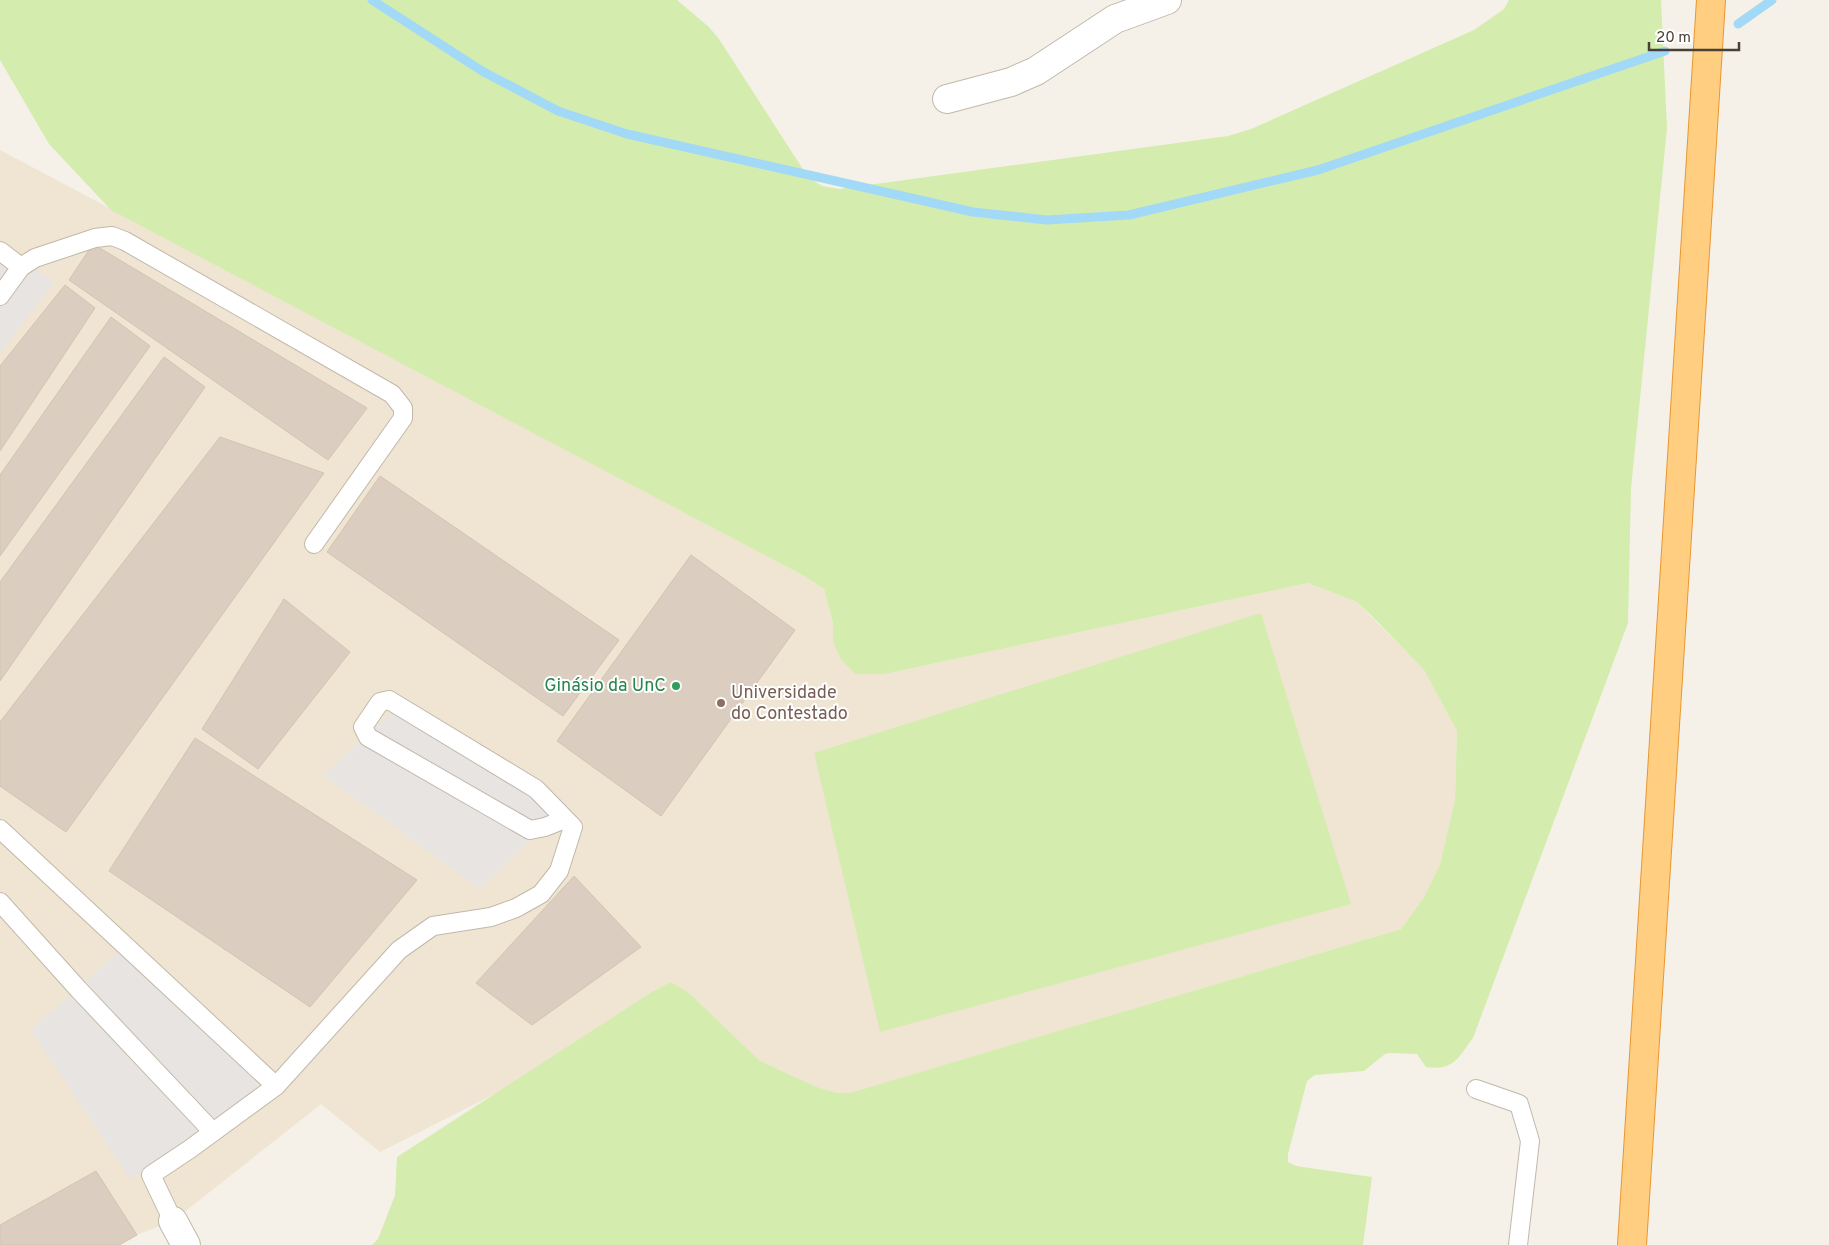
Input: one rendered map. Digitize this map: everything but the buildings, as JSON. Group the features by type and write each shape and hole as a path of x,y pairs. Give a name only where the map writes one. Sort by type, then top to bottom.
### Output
{"highway":[{"path":"1632,1245 1711,0"}],"street":[{"path":"947,99 1011,82 1036,71 1116,19 1166,0"},
{"path":"173,1221 186,1245"}],"lane":[{"path":"0,296 20,267 35,258 95,238 112,236 125,241 392,394 403,408 403,418 314,544"},
{"path":"0,251 20,267"},
{"path":"173,1221 151,1174 276,1086 399,950 434,926 491,917 516,908 541,894 559,871 573,827 536,789 389,700 380,702 363,727 368,737 530,830 545,827 565,819"},
{"path":"0,829 276,1086"},
{"path":"0,902 79,990 213,1132"},
{"path":"1476,1089 1519,1104 1530,1141 1518,1245"}],"shaded area":[{"name":"Universidade do Contestado","path":"0,150 806,577 824,589 833,623 833,641 885,674 1308,583 1357,602 1424,670 1457,731 1455,800 1440,864 1424,897 1401,929 851,1093 837,1093 814,1086 759,1060 688,992 671,982 562,1060 380,1152 321,1104 173,1221 137,1235 121,1245 0,1245"},
{"path":"0,241 54,283 0,352"},
{"path":"402,703 568,802 480,889 323,775"},
{"path":"118,952 271,1089 130,1179 31,1030"}],"green space":[{"path":"0,0 677,0 709,27 719,39 808,177 822,186 839,189 1228,136 1251,129 1474,30 1504,9 1509,0 1661,0 1667,128 1631,489 1628,623 1473,1038 1454,1062 1443,1067 1426,1067 1417,1054 1389,1053 1385,1054 1364,1071 1315,1075 1307,1081 1288,1154 1288,1162 1296,1166 1372,1177 1363,1245 372,1245 378,1239 395,1195 397,1157 652,992 671,982 688,992 759,1060 814,1086 837,1093 850,1093 1401,929 1424,897 1440,864 1455,800 1457,731 1424,670 1373,617 1357,602 1308,583 885,674 855,674 841,659 833,641 833,623 824,589 806,577 111,210 49,144 0,60"},
{"path":"1261,613 1351,904 880,1032 814,753"}],"waterway":[{"path":"372,0 482,71 558,111 627,134 973,212 1047,220 1129,215 1318,170 1665,51"},
{"path":"1738,24 1772,0"}],"place":[{"name":"Ginásio da UnC","path":"676,686"},
{"name":"Universidade do Contestado","path":"721,703"}]}
